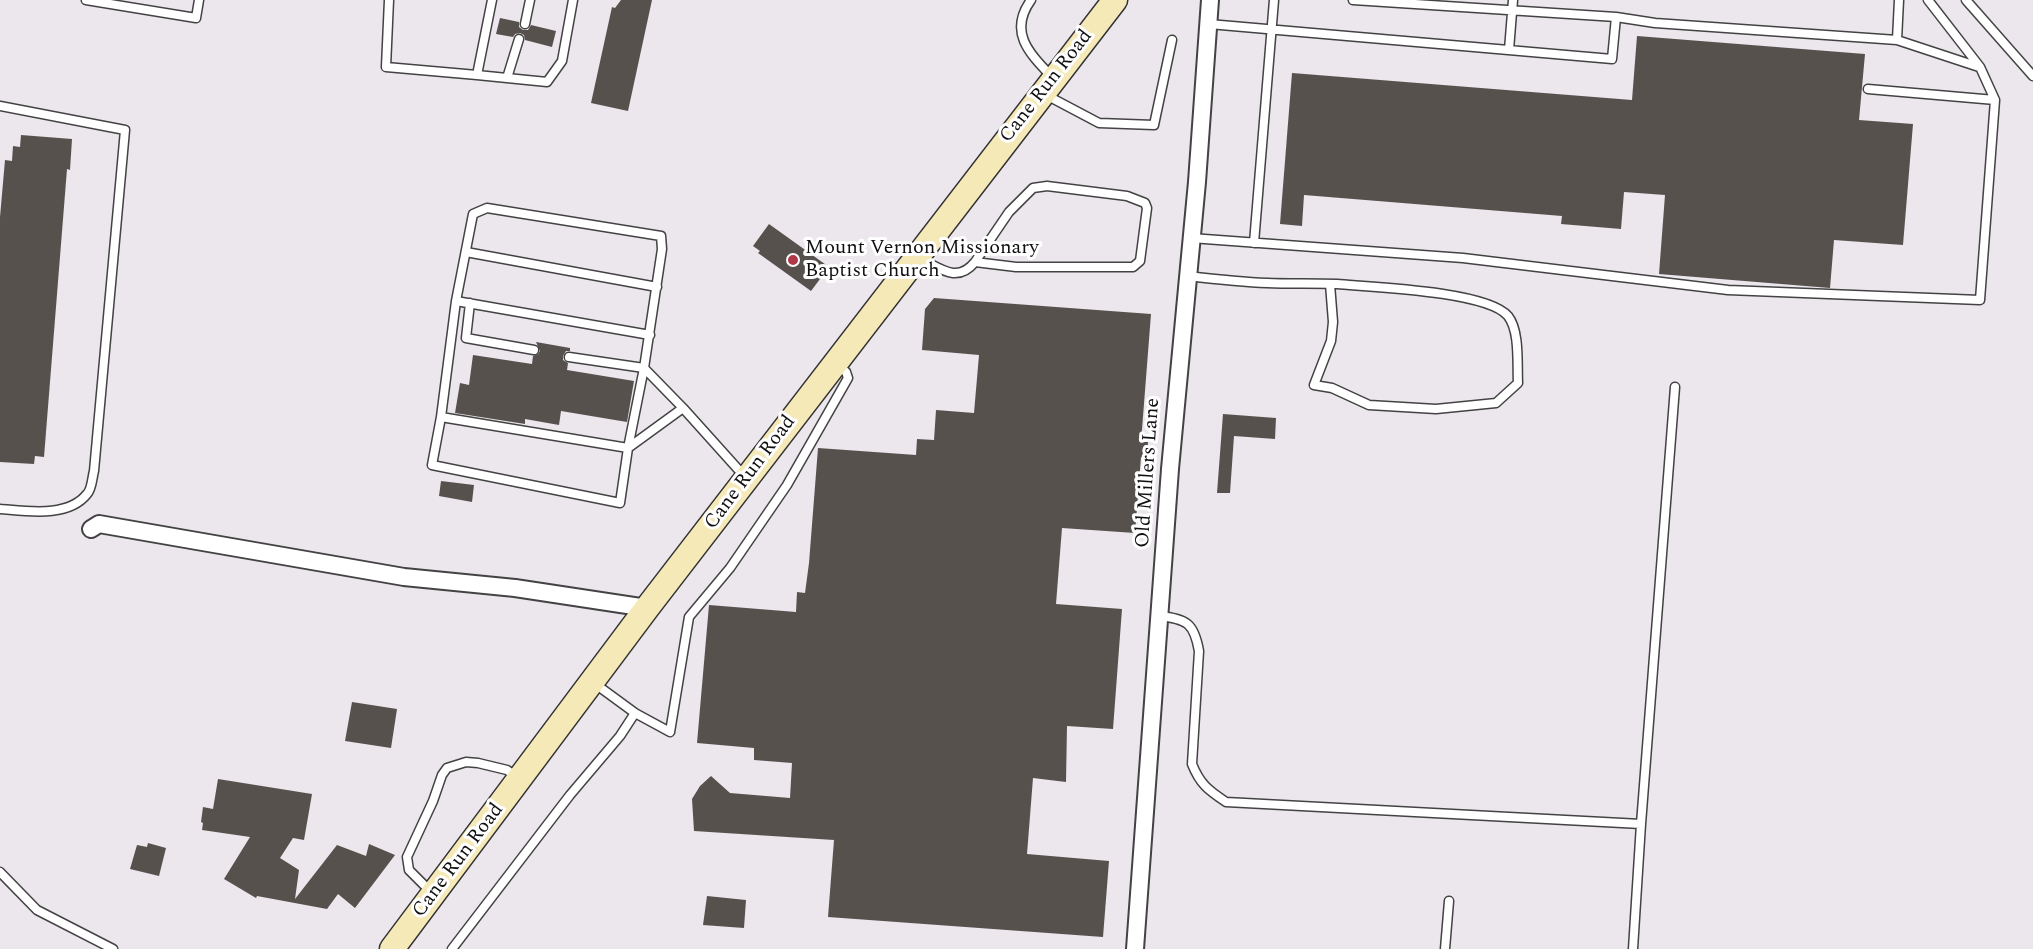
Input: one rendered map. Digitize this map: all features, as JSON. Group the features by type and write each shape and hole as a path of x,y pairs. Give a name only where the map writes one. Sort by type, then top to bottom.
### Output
{"main road":[{"name":"Cane Run Road","path":"392,949 647,608 1115,0"}],"street":[{"name":"Old Millers Lane","path":"1135,949 1159,616 1210,0"},
{"path":"91,529 99,524 404,577 514,588 647,608"}],"lane":[{"path":"86,0 196,18 198,0"},
{"path":"389,0 386,67 547,82 562,61 573,0"},
{"path":"477,75 492,0"},
{"path":"525,24 530,0"},
{"path":"1031,0 1024,10 1020,23 1023,41 1049,86 1099,123 1154,125 1172,40"},
{"path":"1254,243 1274,0"},
{"path":"1353,0 1616,17 1655,23 1897,40 1980,67"},
{"path":"1509,50 1513,0"},
{"path":"1897,40 1899,0"},
{"path":"1191,238 1463,258 1728,290 1980,300 1995,100 1980,67 1928,0"},
{"path":"1966,0 2033,76"},
{"path":"1209,24 1612,59 1616,17"},
{"path":"507,78 519,39"},
{"path":"1868,89 1995,100"},
{"path":"0,106 124,130 94,471 89,493 76,504 61,509 29,511 0,508"},
{"path":"916,257 950,273 961,274 968,271 1009,212 1034,188 1047,186 1127,196 1145,203 1147,208 1140,261 1133,267 1044,267 975,262"},
{"path":"487,208 660,236 662,249 657,287 620,502 432,465 441,417 456,301 473,214 487,208"},
{"path":"466,252 657,287"},
{"path":"1188,276 1267,284 1330,284 1452,295 1500,309 1508,316 1513,326 1517,350 1518,383 1496,403 1436,410 1369,405 1332,388 1314,385 1331,340 1333,322 1330,284"},
{"path":"456,301 650,335"},
{"path":"470,303 466,338 534,350"},
{"path":"569,357 644,368 746,479"},
{"path":"593,682 635,713 670,732 689,617 730,568 793,475 848,378 846,372 835,363"},
{"path":"1633,949 1675,387"},
{"path":"441,417 628,448 683,408"},
{"path":"1159,616 1179,618 1189,624 1197,636 1199,651 1192,764 1204,787 1226,802 1641,824"},
{"path":"452,949 570,795 620,736 635,713"},
{"path":"434,894 409,870 407,857 447,768 466,762 478,763 507,770 520,779"},
{"path":"0,872 37,910 113,949"},
{"path":"1445,949 1449,901"}],"shaded area":[{"path":"0,0 2033,0 2033,949 0,949"}],"building":[{"path":"621,0 652,0 628,111 591,103 612,7 615,8"},
{"path":"500,18 519,22 519,27 523,30 528,30 531,25 556,31 552,47 525,40 524,35 520,33 513,37 496,34"},
{"path":"1637,36 1865,54 1859,120 1913,124 1903,245 1834,240 1830,288 1659,274 1665,195 1624,192 1621,229 1561,224 1562,216 1304,195 1302,226 1280,224 1292,73 1632,100"},
{"path":"21,135 72,139 70,170 67,169 44,457 35,456 34,464 0,462 0,217 5,160 12,161 13,146 20,147"},
{"name":"Mount Vernon Missionary Baptist Church","path":"769,224 829,267 811,291 758,253 760,251 753,246"},
{"path":"934,298 1151,314 1141,442 1148,442 1147,458 1141,457 1135,533 1062,528 1056,604 1122,609 1113,729 1067,726 1066,782 1033,778 1027,854 1109,861 1103,937 828,917 834,840 694,831 692,799 700,786 711,776 730,793 790,798 792,763 754,760 754,748 697,743 709,605 796,612 797,592 805,593 818,448 916,455 917,439 934,440 936,410 974,413 979,355 922,350 925,309"},
{"path":"536,342 570,348 570,351 566,351 563,356 563,360 568,363 567,370 634,381 627,422 561,411 559,425 525,419 525,424 455,413 460,383 469,385 473,355 532,364 533,356 540,351"},
{"path":"1223,414 1276,418 1275,439 1234,436 1230,493 1217,493"},
{"path":"441,481 474,485 472,502 439,496"},
{"path":"352,702 397,709 391,748 345,741"},
{"path":"218,779 312,794 304,840 293,838 280,858 299,870 295,899 337,845 366,856 369,844 395,855 355,908 338,894 327,909 257,896 256,898 224,879 250,837 202,830 203,807 213,809"},
{"path":"148,843 166,848 159,876 130,869 137,845 147,847"},
{"path":"707,896 746,900 744,928 703,925"}],"place":[{"name":"Mount Vernon Missionary Baptist Church","path":"793,260"}]}
